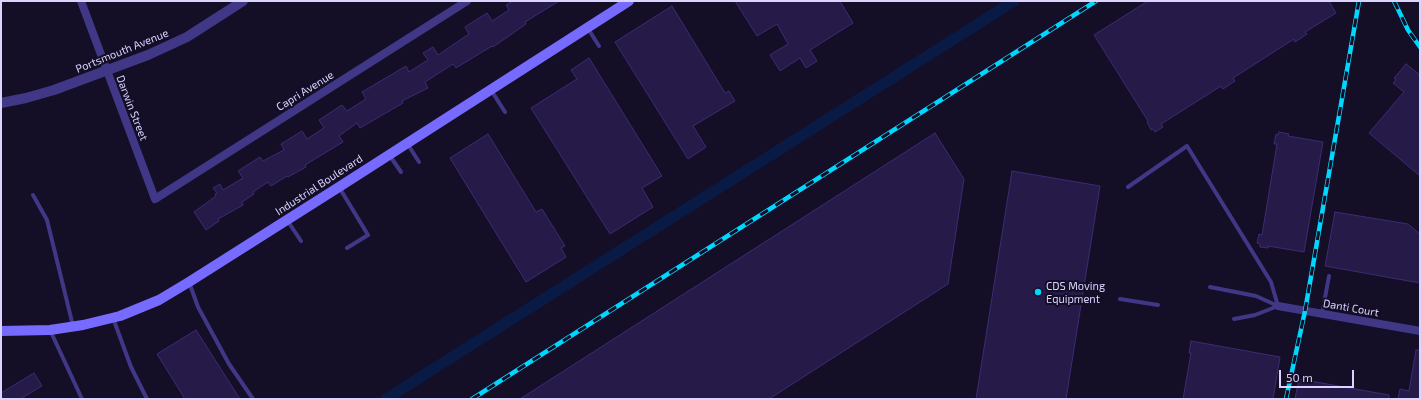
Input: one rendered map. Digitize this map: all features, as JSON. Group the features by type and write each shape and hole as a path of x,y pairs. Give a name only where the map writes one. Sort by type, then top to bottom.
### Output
{"main road":[{"name":"Industrial Boulevard","path":"1,331 50,330 73,326 113,318 159,300 287,220 629,1"}],"street":[{"name":"Darwin Street","path":"81,1 155,200"},
{"name":"Portsmouth Avenue","path":"1,103 54,90 148,55 187,37 243,1"},
{"name":"Capri Avenue","path":"155,200 467,1"},
{"name":"Danti Court","path":"1278,306 1420,331"}],"lane":[{"path":"587,27 599,46"},
{"path":"490,90 505,112"},
{"path":"407,143 419,162"},
{"path":"1128,187 1187,146 1271,282 1278,306"},
{"path":"389,154 401,172"},
{"path":"338,187 368,235 347,248"},
{"path":"33,195 47,220 73,326"},
{"path":"287,220 302,241"},
{"path":"1322,314 1329,276"},
{"path":"189,282 198,307 229,364 253,399"},
{"path":"1210,287 1256,296 1278,306"},
{"path":"1120,299 1158,305"},
{"path":"1234,319 1255,315 1278,306"},
{"path":"113,318 131,367 146,399"},
{"path":"50,330 82,399"}],"building":[{"path":"513,1 559,1 525,22 526,24 493,47 492,46 456,68 453,64 425,82 428,88 402,101 403,103 360,128 357,123 339,136 343,142 305,165 306,167 288,177 287,176 271,186 268,182 253,192 254,194 242,202 243,205 218,219 219,221 206,230 194,212 216,196 215,194 217,193 213,188 220,184 223,190 243,178 238,171 260,157 263,161 284,150 281,144 302,131 307,139 324,128 319,120 342,105 347,111 366,99 362,92 406,66 409,72 428,60 423,53 433,47 438,55 469,34 465,27 487,13 492,21 509,10 506,5"},
{"path":"735,1 840,1 853,23 810,50 817,61 806,68 800,58 780,71 770,55 788,44 777,24 757,36"},
{"path":"1148,1 1329,1 1336,13 1305,32 1307,34 1295,42 1294,39 1233,78 1235,81 1223,89 1221,86 1161,124 1163,127 1155,132 1153,129 1151,130 1147,122 1148,121 1094,35"},
{"path":"672,6 725,93 729,91 735,101 693,126 706,147 688,159 615,42"},
{"path":"589,58 662,176 642,188 653,207 610,234 531,108 577,79 571,70"},
{"path":"1406,64 1420,75 1420,176 1369,133 1404,92 1393,83 1396,80 1394,78"},
{"path":"1279,132 1289,134 1288,136 1323,142 1304,252 1268,246 1268,248 1260,247 1260,244 1257,243 1259,234 1262,235 1277,144 1274,144 1276,134 1278,135"},
{"path":"935,133 964,179 948,284 769,399 520,399"},
{"path":"488,134 536,212 542,209 565,246 561,248 566,257 526,282 450,158"},
{"name":"CDS Moving Equipment","path":"1012,171 1100,186 1066,399 976,399"},
{"path":"1335,212 1408,224 1420,234 1420,283 1325,266"},
{"path":"196,330 240,399 185,399 157,354"},
{"path":"1191,341 1280,357 1273,399 1183,399 1191,353 1189,353"},
{"path":"1416,350 1420,350 1420,399 1398,399 1400,389 1409,391"},
{"path":"34,373 42,386 20,399 1,399 1,393"},
{"path":"1299,379 1389,395 1389,399 1295,399"}],"waterway":[{"path":"386,399 1014,1"}],"railway":[{"path":"472,399 1096,1"},
{"path":"1286,399 1305,311 1359,1"},
{"path":"1394,1 1408,30 1420,47"}],"place":[{"name":"CDS Moving Equipment","path":"1038,292"}]}
